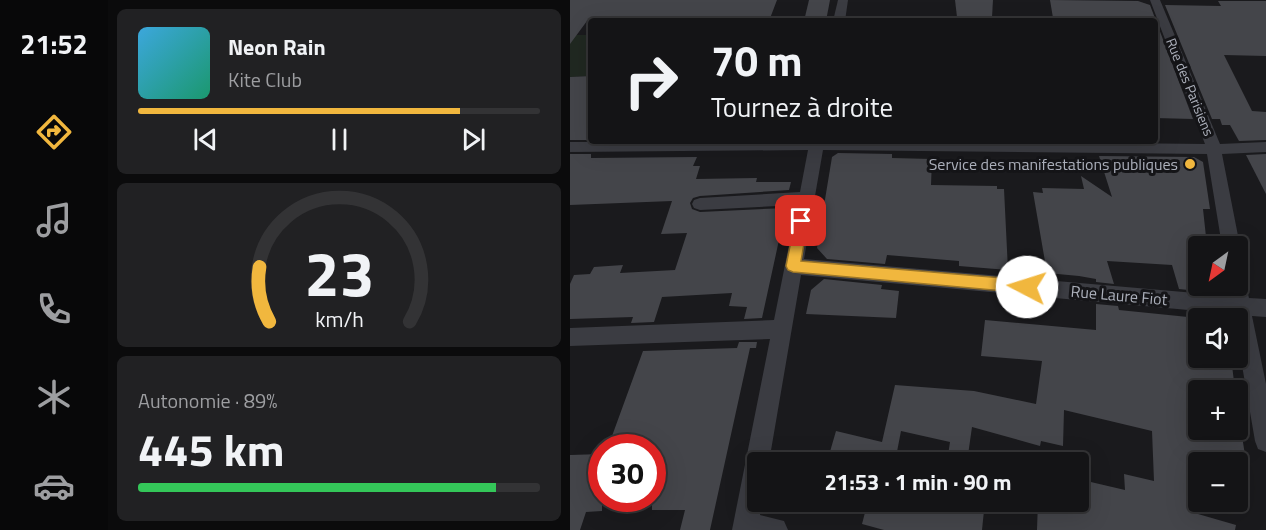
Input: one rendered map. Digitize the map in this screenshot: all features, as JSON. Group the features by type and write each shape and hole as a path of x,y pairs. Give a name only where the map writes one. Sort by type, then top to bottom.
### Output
{"street":[{"path":"840,18 843,0"},
{"name":"Rue des Parisiens","path":"1155,0 1213,149 1228,236"},
{"path":"570,147 755,144"},
{"path":"775,530 745,528 817,144"},
{"path":"883,144 1213,149 1266,147"},
{"path":"700,204 806,198"},
{"name":"Rue Laure Fiot","path":"793,266 1266,308"},
{"path":"1239,296 1266,441"},
{"path":"570,337 782,329"}],"shaded area":[{"path":"570,35 588,35 588,76 570,77"}],"building":[{"path":"570,0 777,0 770,18 588,18 570,44"},
{"path":"809,0 830,0 827,18 805,18"},
{"path":"955,0 993,0 992,17 957,17"},
{"path":"1050,0 1138,1 1150,5 1155,18 1053,18"},
{"path":"1218,1 1266,1 1266,56 1224,55 1252,111 1266,112 1266,140 1239,141 1230,125 1222,125 1220,119 1212,119 1165,5 1221,6"},
{"path":"1158,26 1193,119 1158,118"},
{"path":"588,76 588,140 570,140 570,77"},
{"path":"838,153 892,154 892,158 932,159 931,185 997,186 997,189 1004,189 1008,270 959,266 959,261 887,255 885,264 827,259 817,248 832,157"},
{"path":"570,154 591,154 591,158 697,157 693,166 700,166 696,179 757,178 756,182 791,182 789,190 700,196 693,198 690,203 692,209 700,212 786,208 762,318 744,319 747,307 729,306 732,293 662,297 654,322 631,323 633,317 570,319 570,284 574,275 590,274 594,267 623,265 620,273 675,270 687,233 661,234 672,201 570,205"},
{"path":"1266,154 1266,194 1246,155"},
{"path":"1099,156 1194,157 1203,162 1210,209 1203,209 1206,236 1188,236 1188,290 1179,289 1172,265 1107,261 1114,284 1096,282 1096,279 1079,276 1047,273 1033,192 1043,193 1042,188 1084,189 1081,176 1112,197"},
{"path":"824,279 882,285 881,289 899,291 896,318 806,314 811,290"},
{"path":"1096,304 1118,306 1119,310 1188,317 1188,368 1232,368 1234,380 1188,380 1188,440 1243,440 1244,452 1188,452 1188,512 1198,512 1198,514 1236,525 1235,530 1037,530 1038,512 1089,512 1089,482 1125,490 1124,474 1154,481 1152,431 1064,410 1063,446 1041,441 1040,446 972,427 968,452 948,452 950,442 901,431 897,452 830,452 836,431 882,442 895,385 974,391 1036,404 1042,361 981,356 985,320 1096,330"},
{"path":"739,342 757,342 756,348 750,348 710,530 680,530 685,510 666,510 666,434 613,434 643,351 737,348"},
{"path":"588,454 588,512 580,530 570,530 570,455"},
{"path":"865,512 984,512 982,530 884,530 862,524"}],"place":[{"name":"Service des manifestations publiques","path":"1190,164"}],"route":[{"path":"801,221 793,266 1027,287"}]}
